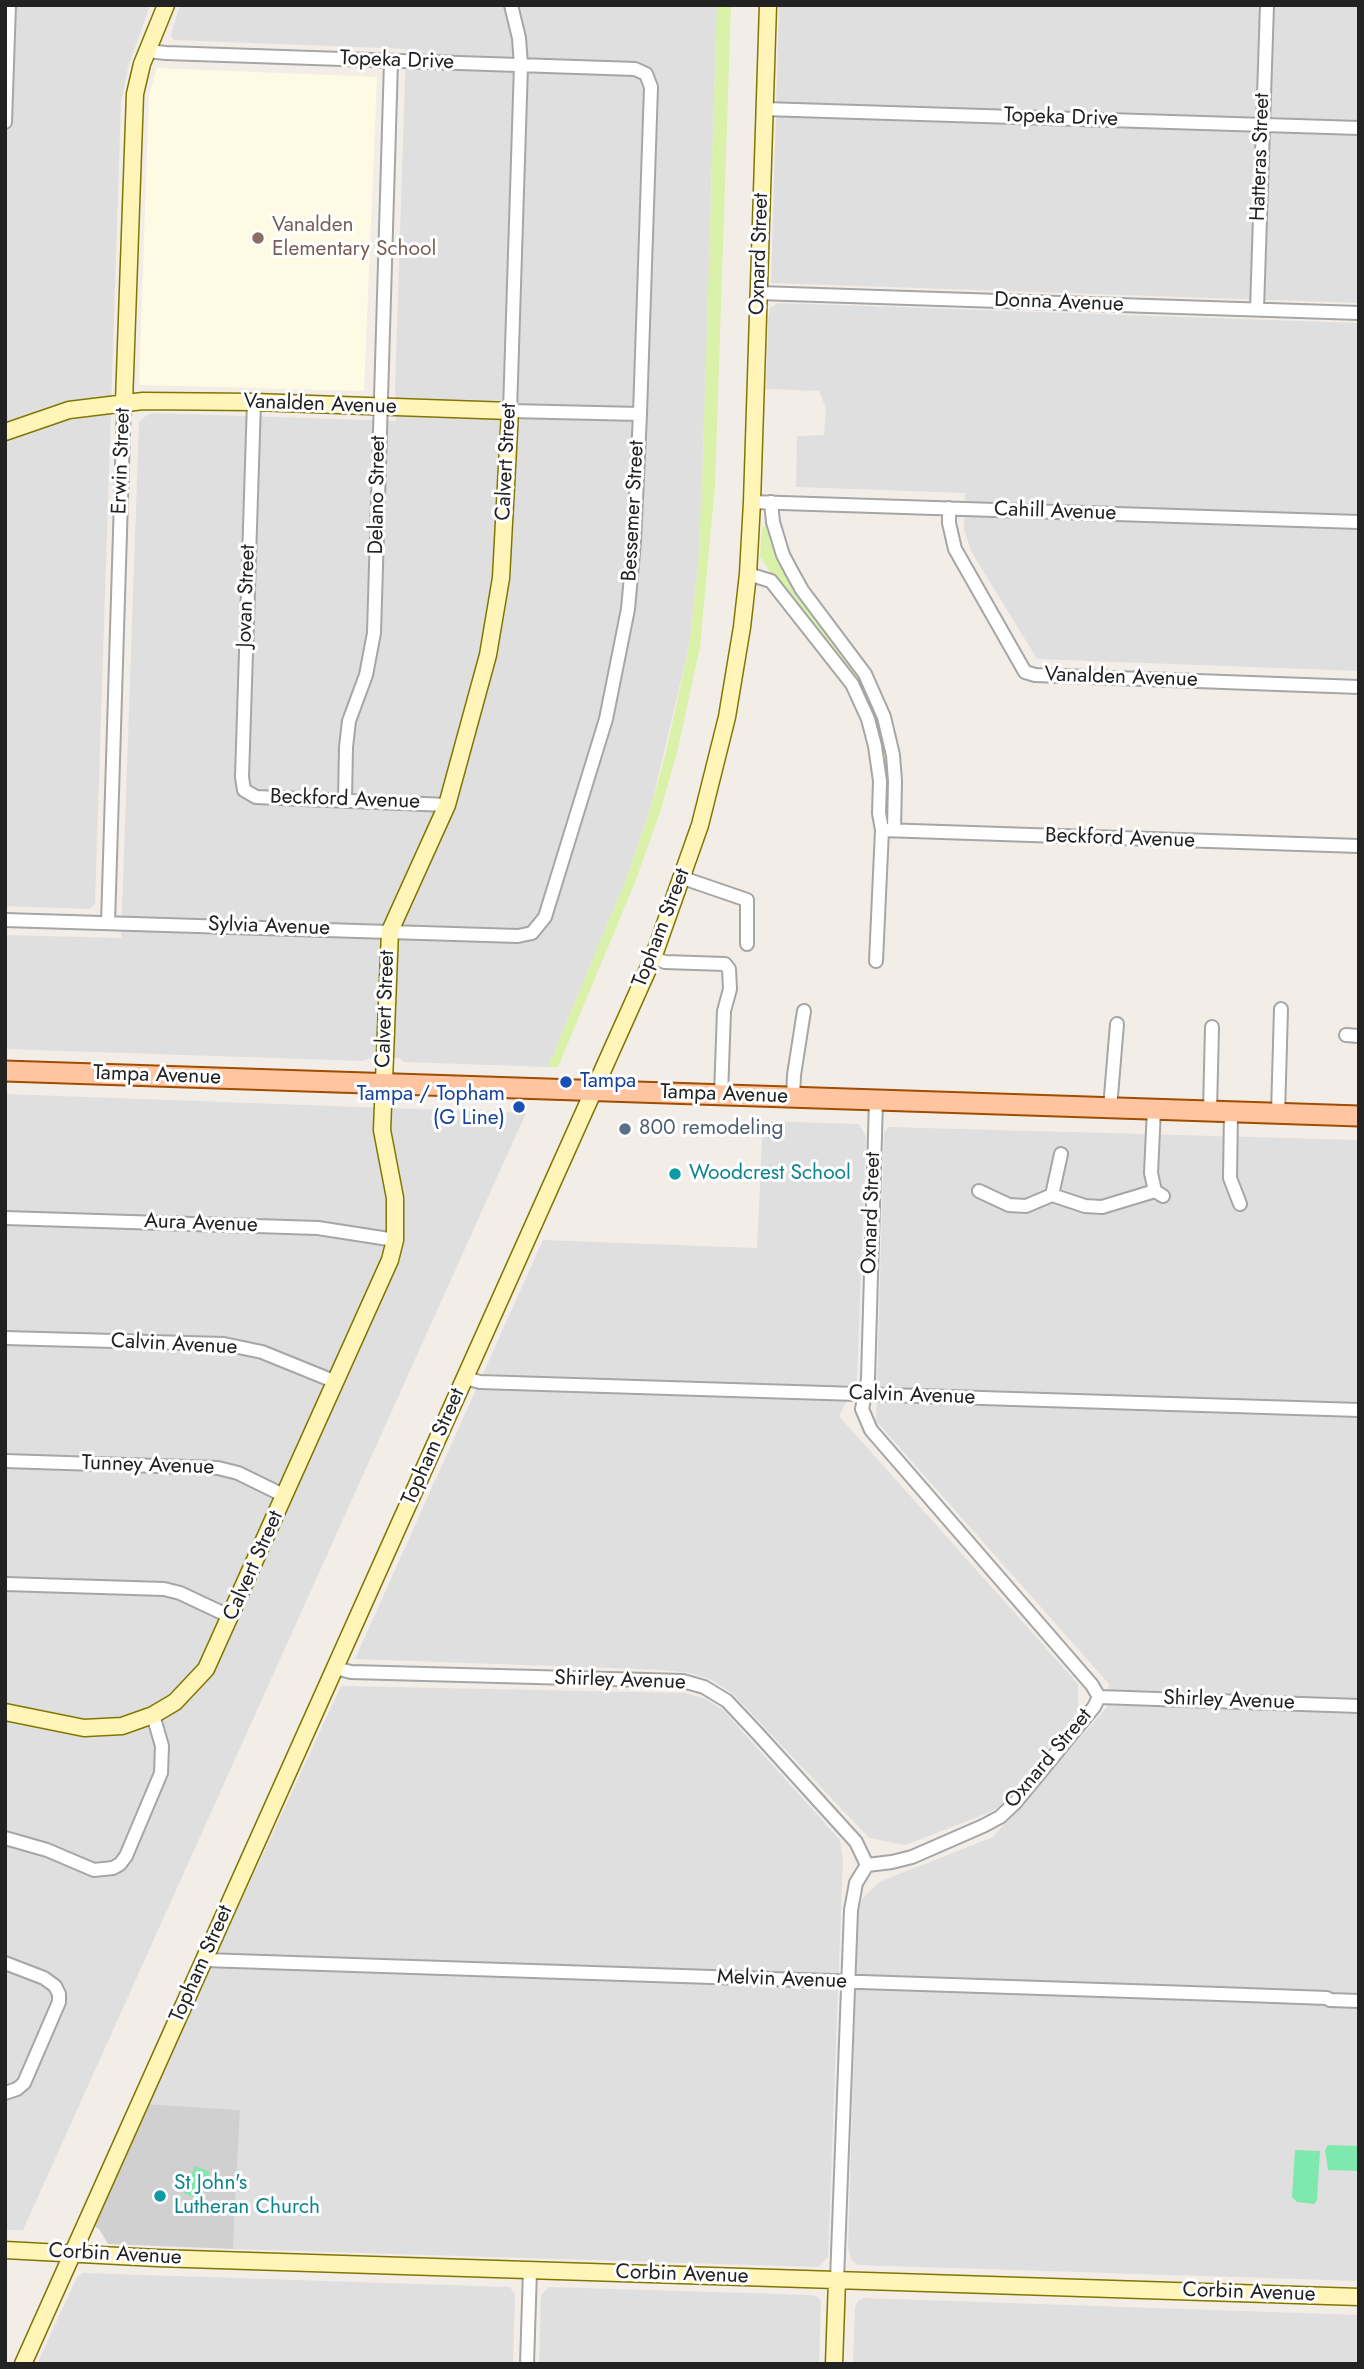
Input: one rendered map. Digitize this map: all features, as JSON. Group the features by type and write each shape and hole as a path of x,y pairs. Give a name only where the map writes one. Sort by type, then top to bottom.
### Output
{"main road":[{"name":"Erwin Street","path":"124,402 135,94 147,51 166,5"},
{"name":"Oxnard Street","path":"752,502 768,5"},
{"name":"Vanalden Avenue","path":"5,432 69,410 124,402 254,402 510,411"},
{"name":"Calvert Street","path":"5,1712 84,1728 122,1726 153,1715 175,1702 206,1669 390,1260 395,1240 395,1198 382,1139 390,931 447,805 488,655 499,591 510,411"},
{"name":"Topham Street","path":"23,2364 653,958 703,815 727,718 742,626 752,502"},
{"name":"Tampa Avenue","path":"5,1071 1359,1116"},
{"name":"Corbin Avenue","path":"5,2250 169,2258 1359,2297"},
{"path":"834,2364 837,2280"}],"street":[{"path":"5,122 9,5"},
{"name":"Calvert Street","path":"510,411 521,65 519,38 511,5"},
{"name":"Hatteras Street","path":"1257,309 1267,5"},
{"name":"Topeka Drive","path":"147,51 635,69 646,75"},
{"name":"Delano Street","path":"345,800 349,721 366,675 374,633 391,61"},
{"name":"Bessemer Street","path":"532,933 545,917 606,719 628,609 640,414 651,87 646,75"},
{"name":"Topeka Drive","path":"764,108 1359,128"},
{"name":"Donna Avenue","path":"759,293 1359,313"},
{"name":"Erwin Street","path":"108,923 124,402"},
{"name":"Jovan Street","path":"244,790 242,777 254,402"},
{"name":"Vanalden Avenue","path":"510,411 640,414"},
{"name":"Cahill Avenue","path":"752,502 1359,522"},
{"path":"771,502 773,522 783,555 802,590 865,674 884,717 893,755 895,781 876,961"},
{"name":"Vanalden Avenue","path":"950,508 949,523 955,549 1025,672 1035,676 1359,687"},
{"path":"748,574 771,581 852,684 868,719 875,746 888,830"},
{"name":"Beckford Avenue","path":"244,790 256,797 447,805"},
{"name":"Beckford Avenue","path":"888,830 1359,846"},
{"path":"683,878 747,900 747,944"},
{"name":"Sylvia Avenue","path":"5,920 518,936 532,933"},
{"path":"653,958 725,964 729,969 730,989 724,1011 721,1095"},
{"path":"1278,1114 1281,1009"},
{"path":"793,1097 804,1011"},
{"path":"1110,1108 1117,1024"},
{"path":"1210,1111 1212,1027"},
{"name":"Oxnard Street","path":"867,1865 912,1857 1000,1817 1015,1803 1094,1707 1099,1697 1092,1685 871,1430 862,1409 868,1379 876,1100"},
{"path":"979,1191 1009,1205 1026,1206 1052,1195 1084,1206 1102,1207 1159,1194 1152,1173 1154,1109"},
{"path":"1231,1112 1230,1178 1240,1204"},
{"path":"1052,1195 1061,1154"},
{"name":"Aura Avenue","path":"5,1217 318,1228 395,1240"},
{"name":"Calvin Avenue","path":"5,1338 225,1344 262,1352 337,1382"},
{"name":"Calvin Avenue","path":"465,1378 480,1382 1359,1410"},
{"name":"Tunney Avenue","path":"5,1461 218,1468 238,1473 285,1496"},
{"path":"5,1584 164,1589 180,1593 231,1617"},
{"name":"Shirley Avenue","path":"335,1668 351,1672 683,1681 704,1687 727,1701 765,1741 856,1842 867,1865"},
{"name":"Shirley Avenue","path":"1099,1697 1359,1706"},
{"path":"5,1838 47,1850 94,1870 113,1868 126,1856 162,1773 162,1745 153,1715"},
{"path":"837,2280 853,1893 867,1865"},
{"name":"Melvin Avenue","path":"204,1960 1359,2001"},
{"path":"5,1963 44,1978 55,1986 60,1994 24,2083 5,2093"},
{"path":"527,2364 530,2270"}],"shaded area":[{"path":"5,5 150,5 128,68 121,102 95,904 90,909 5,906"},
{"path":"180,5 717,5 702,487 698,568 689,646 651,807 627,877 548,1067 403,1062 400,1058 370,1058 363,1061 5,1049 5,935 121,938 139,422 154,413 396,421 406,49 174,40 171,35"},
{"path":"779,5 1359,5 1359,303 771,283"},
{"name":"Vanalden Elementary School","path":"157,68 377,77 364,391 141,385 139,381 149,95"},
{"path":"778,303 1359,323 1359,671 1037,659 971,551 964,529 965,493 796,487 797,436 824,435 826,408 819,391 766,389 768,322 770,308"},
{"path":"5,1094 526,1113 23,2230 5,2230"},
{"path":"763,1121 859,1124 866,1136 857,1380 839,1416 1078,1684 1078,1711 1004,1804 988,1813 905,1845 869,1838 733,1694 710,1679 664,1670 355,1659 543,1240 757,1248"},
{"path":"888,1127 1359,1140 1359,2281 858,2265 851,2259 848,2248 858,1911 862,1899 879,1882 993,1837 1107,1707 1109,1684 876,1421 884,1133"},
{"path":"341,1686 685,1693 706,1699 723,1710 840,1840 843,1859 828,2257 818,2267 233,2249 240,2110 147,2104"},
{"path":"147,2104 240,2110 233,2249 108,2244 99,2229 94,2226"},
{"path":"83,2273 510,2287 515,2295 513,2364 37,2364 77,2277"},
{"path":"549,2287 812,2295 818,2297 821,2302 819,2364 539,2364 541,2295"},
{"path":"864,2298 1359,2315 1359,2364 853,2364 855,2307 858,2301"}],"green space":[{"path":"717,5 731,5 715,486 700,647 677,753 636,880 558,1067 548,1067 627,877 650,810 666,752 689,646 698,568 702,487"},
{"path":"769,525 788,576 806,606 856,672 877,714 890,758 890,811 885,812 873,724 760,557 762,527"},
{"path":"1328,2145 1359,2146 1359,2171 1328,2170 1325,2150"},
{"path":"1295,2150 1320,2151 1317,2200 1314,2204 1297,2202 1292,2197"},
{"path":"195,2166 210,2172 198,2199 184,2193"}],"place":[{"name":"Vanalden Elementary School","path":"258,238"},
{"name":"Tampa","path":"566,1082"},
{"name":"Tampa / Topham (G Line)","path":"519,1107"},
{"name":"800 remodeling","path":"625,1129"},
{"name":"Woodcrest School","path":"675,1174"},
{"name":"St John's Lutheran Church","path":"160,2196"}]}
